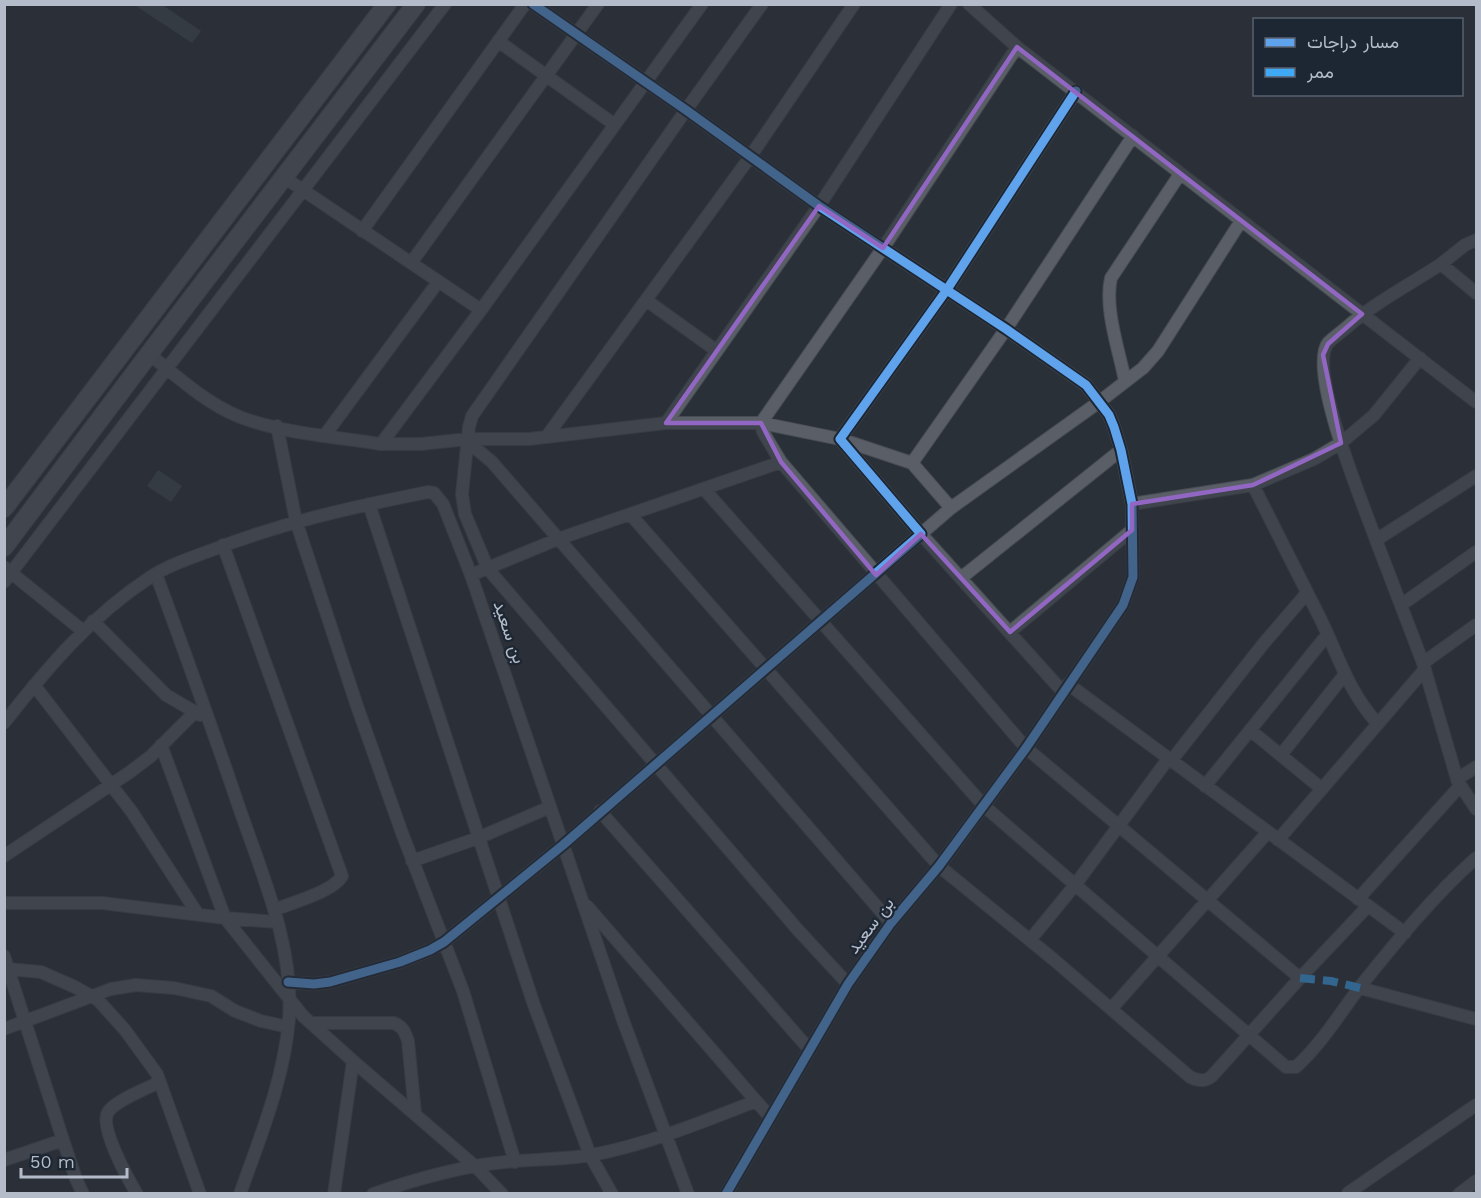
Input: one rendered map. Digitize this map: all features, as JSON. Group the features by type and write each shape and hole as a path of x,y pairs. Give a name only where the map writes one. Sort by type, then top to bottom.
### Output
{"main road":[{"path":"4,508 387,4"},
{"path":"4,547 416,4"}],"street":[{"path":"83,631 7,574 113,442 166,368 445,4"},
{"path":"362,231 525,4"},
{"name":"بن سعيد","path":"533,4 819,206 1006,329 1086,385 1114,427 1132,504 1133,577 1129,593 1112,623 984,806 939,866 891,923 848,984 726,1194"},
{"path":"411,263 598,4"},
{"path":"381,444 481,310 702,4"},
{"path":"686,110 762,4"},
{"path":"548,436 750,157 854,4"},
{"path":"666,423 819,206 951,4"},
{"path":"969,4 1017,47 1476,402"},
{"path":"498,41 615,125"},
{"path":"760,423 883,248 1017,47"},
{"path":"840,439 946,291 1076,91"},
{"name":"بن سعيد","path":"686,110 472,416 462,494 468,520 488,569 798,930 848,984"},
{"path":"912,463 1006,329 1132,136"},
{"path":"1125,381 1110,307 1108,290 1111,278 1180,174"},
{"path":"285,178 481,310"},
{"path":"288,982 314,984 330,982 400,962 444,942 563,844 951,508 1143,368 1158,351 1241,220"},
{"path":"1476,240 1362,314 1328,344 1323,355 1324,376 1341,443 1424,666 1458,782 1476,809"},
{"path":"1441,264 1476,293"},
{"path":"324,435 438,282"},
{"path":"646,300 717,351"},
{"path":"149,354 220,406 239,416 277,426 381,444 509,440 666,423 760,423 840,439 912,463 951,508"},
{"path":"1132,504 1253,485 1314,459 1341,443 1374,415 1420,358"},
{"path":"760,423 781,462 1026,748 1300,978"},
{"path":"277,426 296,520 357,706 412,861 463,991 515,1162"},
{"path":"840,439 921,534 1010,632 1066,688 1170,760 1405,933"},
{"name":"بن سعيد","path":"468,441 492,462 891,923"},
{"path":"961,578 1121,450"},
{"path":"471,575 558,539 781,462"},
{"path":"1376,540 1476,476"},
{"path":"1253,485 1357,699 1378,724"},
{"path":"704,489 984,806 1283,1065 1296,1067 1307,1057 1405,933 1476,858"},
{"name":"بن سعيد","path":"369,504 428,492 438,495 443,504 471,575 582,901 688,1194"},
{"path":"4,723 56,658 93,621 156,574 223,545 296,520 369,504 534,1005 590,1155 612,1194"},
{"path":"630,514 939,866 1030,940 1190,1077 1201,1081 1212,1076 1300,978 1458,782 1476,767"},
{"path":"1010,632 1132,530"},
{"path":"4,903 102,903 225,918 275,916 333,886 342,876 223,545"},
{"path":"1401,605 1476,552"},
{"path":"156,574 209,719 275,916 282,940 288,982 288,1028 284,1053 270,1109 240,1194"},
{"path":"1030,940 1170,760 1307,593"},
{"path":"93,621 166,695 209,719"},
{"path":"1111,1009 1208,901 1322,789 1424,666 1476,625"},
{"path":"1205,786 1327,635"},
{"path":"1281,755 1345,674"},
{"path":"34,685 132,812 196,913"},
{"path":"4,856 112,785 161,745 195,712"},
{"path":"1250,730 1322,789"},
{"path":"161,745 225,918 289,1000 311,1023 476,1167 502,1194"},
{"path":"412,861 478,838 550,807"},
{"path":"600,810 809,1049"},
{"path":"582,901 770,1116"},
{"path":"4,956 63,1140 83,1194"},
{"path":"8,969 48,975 92,996 125,1030 151,1064 160,1082 200,1194"},
{"path":"4,1029 111,989 136,985 174,988 211,996 235,1011 288,1028"},
{"path":"1360,988 1476,1019"},
{"path":"311,1023 394,1023 400,1026 408,1041 415,1113"},
{"path":"334,1194 353,1061"},
{"path":"137,1194 107,1130 105,1120 116,1104 160,1082"},
{"path":"382,1192 462,1168 590,1155 666,1136 756,1101"},
{"path":"1348,1193 1476,1105"},
{"path":"4,1160 63,1140"},
{"path":"1458,1194 1476,1181"}],"highlighted area":[{"path":"1017,47 1362,314 1328,344 1323,355 1341,443 1253,485 1132,504 1132,530 1010,632 921,534 876,575 781,462 761,423 666,423 819,206 883,248"}],"building":[{"path":"133,4 161,4 201,31 192,43"},
{"path":"158,470 182,486 171,502 147,486"}],"marked path":[{"path":"1300,978 1331,981 1360,988"}],"cycle path":[{"path":"533,4 819,206 1006,329 1086,385 1109,415 1114,427 1132,504 1133,577 1123,605 1026,748 939,866 891,923 848,984 726,1194"},
{"path":"288,982 314,984 330,982 400,962 444,942 563,845 921,534 840,439 946,291 1076,91"}]}
